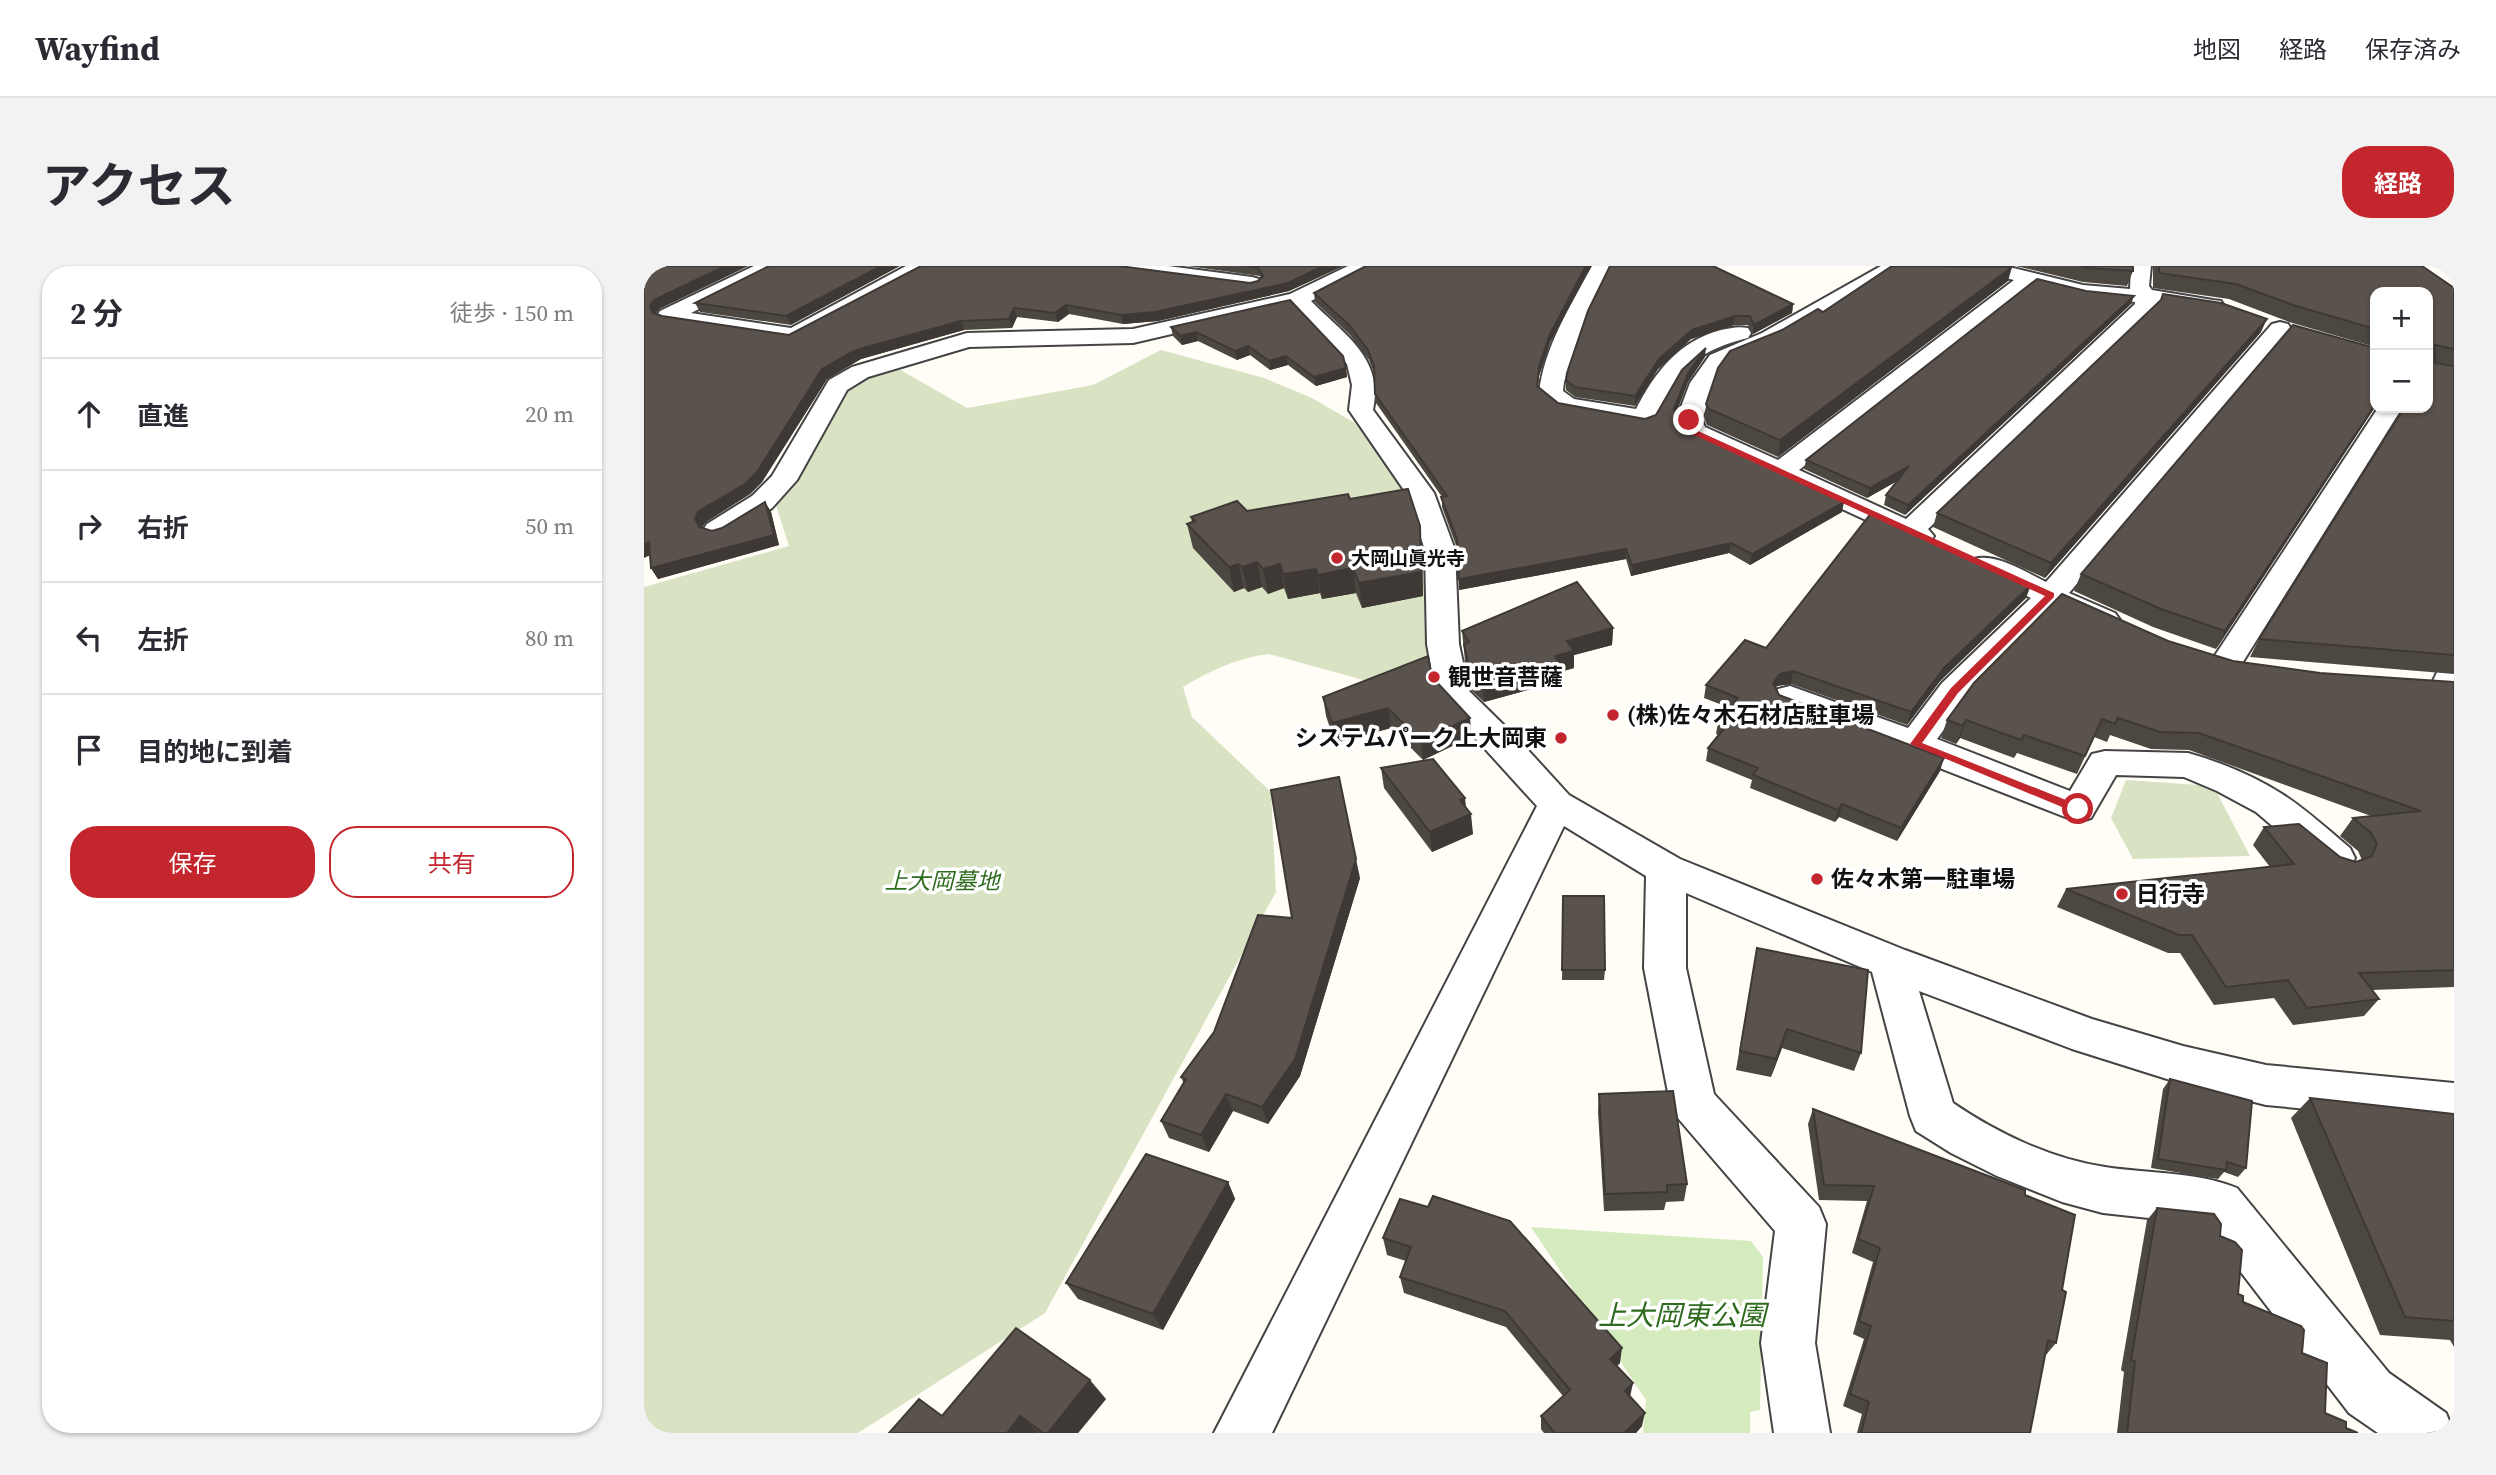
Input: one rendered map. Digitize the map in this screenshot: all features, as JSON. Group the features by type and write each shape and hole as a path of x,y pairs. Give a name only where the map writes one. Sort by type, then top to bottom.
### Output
{"street":[{"path":"770,266 668,316 794,335 920,266"},
{"path":"1120,266 1252,283"},
{"path":"1602,266 1574,319 1552,382 1551,394 1567,405 1644,418 1665,375 1689,351 1736,333 1750,332 1770,338"},
{"path":"1896,266 1770,338 1718,360 1702,383 1689,420 1695,432 2130,631"},
{"path":"1980,266 2083,290 2194,303 2233,312"},
{"path":"1909,531 2146,306 2146,297 2140,286 2141,266"},
{"path":"717,530 762,502 783,480 838,385 859,372 887,361 967,340 1133,337 1303,293 1368,267"},
{"path":"1781,471 2029,279"},
{"path":"1303,293 1357,361 1364,373 1362,410 1420,493 1440,550 1443,644 1453,695 1505,746 1556,804 1666,869 1890,962 2088,1036 2195,1068 2266,1085 2454,1103"},
{"path":"1915,744 1954,691 2050,595 2280,329"},
{"path":"2224,664 2387,413"},
{"path":"1790,696 2078,809 2105,763 2188,765 2230,782 2269,803 2342,863"},
{"path":"1242,1433 1556,804"},
{"path":"1666,869 1665,968 1693,1103 1801,1224 1788,1343 1802,1433"},
{"path":"1890,962 1933,1116 1952,1131 2074,1185 2104,1190 2191,1196 2219,1204 2370,1393 2426,1433"}],"green space":[{"name":"上大岡墓地","path":"1161,350 1264,378 1312,398 1355,423 1411,494 1431,541 1427,637 1439,670 1424,676 1418,695 1269,654 1224,666 1183,687 1192,717 1271,792 1276,892 1045,1313 858,1433 644,1433 644,587 789,546 776,505 802,472 856,379 890,364 967,408 1093,385"},
{"path":"2126,780 2199,785 2217,793 2250,856 2133,859 2111,818"},
{"name":"上大岡東公園","path":"1531,1227 1751,1241 1763,1257 1760,1410 1750,1412 1750,1433 1643,1433 1646,1400"}],"building":[{"path":"644,266 725,266 654,300 650,306 653,313 789,335 921,266 1119,266 1250,283 1263,276 1258,268 1246,266 1323,266 1288,283 1155,312 1121,315 1066,305 1055,313 1014,308 1009,319 961,321 856,350 822,369 757,472 745,484 699,511 695,518 699,527 712,531 722,528 765,502 774,535 651,568 649,542 644,545"},
{"path":"769,266 881,266 786,316 695,303"},
{"path":"1366,266 1586,266 1550,334 1539,367 1537,386 1558,403 1645,419 1656,415 1682,370 1706,348 1688,373 1674,409 1685,428 1844,502 1752,554 1731,543 1632,565 1626,549 1459,579 1457,539 1441,497 1447,496 1375,394 1374,366 1368,350 1349,325 1314,293"},
{"path":"1610,266 1713,266 1793,304 1754,325 1750,316 1735,316 1692,330 1659,359 1635,396 1575,387 1566,380 1567,373 1588,311"},
{"path":"1892,266 2012,267 1780,440 1709,409 1706,404 1718,368 1730,351 1782,330 1818,309 1823,312"},
{"path":"2081,266 2133,266 2133,271 2088,268"},
{"path":"2159,266 2422,266 2454,288 2454,349 2435,345 2435,363 2454,366 2454,655 2259,639 2401,413 2433,413 2433,287 2370,287 2370,328 2296,306 2236,284 2159,273"},
{"path":"2037,279 2086,291 2134,296 1908,505 1886,495 1909,466 1870,488 1806,460"},
{"path":"2163,294 2221,303 2267,319 2051,563 1937,513 2161,300"},
{"path":"1290,300 1343,356 1346,368 1314,377 1286,356 1269,361 1248,346 1235,351 1196,332 1180,336 1171,327"},
{"path":"2293,325 2370,347 2370,413 2225,631 2161,609 2081,574"},
{"path":"1408,489 1420,526 1421,572 1359,583 1353,568 1318,575 1316,569 1283,574 1280,564 1263,569 1257,562 1242,567 1238,564 1229,567 1187,524 1195,521 1191,517 1237,501 1247,511 1348,494 1350,499"},
{"path":"1872,512 2031,585 1944,668 1911,712 1793,671 1780,674 1773,683 1779,695 1944,758 1901,828 1842,804 1838,810 1753,775 1758,768 1708,748 1727,725 1718,722 1738,698 1706,685 1745,640 1766,648"},
{"path":"1577,582 1613,628 1567,641 1574,651 1555,656 1560,664 1483,685 1470,673 1464,644 1469,642 1462,631"},
{"path":"2062,594 2168,641 2233,661 2320,673 2454,682 2454,970 2359,973 2379,999 2307,1008 2288,980 2226,987 2192,935 2179,935 2066,889 2294,864 2264,827 2299,824 2340,857 2356,862 2372,856 2377,844 2371,833 2353,818 2421,811 2199,733 2160,732 2118,718 2115,724 2102,719 2085,756 2024,735 2021,740 1966,720 1963,726 1947,720 1974,683"},
{"path":"1428,656 1432,677 1470,718 1421,741 1388,708 1332,723 1323,697"},
{"path":"1433,759 1465,798 1460,800 1471,814 1430,832 1381,768"},
{"path":"1339,777 1356,859 1295,1059 1262,1107 1226,1094 1201,1135 1161,1121 1186,1079 1181,1077 1214,1032 1258,915 1292,918 1271,790"},
{"path":"1563,896 1604,896 1605,970 1562,970"},
{"path":"1757,948 1868,970 1861,1053 1787,1029 1776,1059 1740,1051"},
{"path":"2170,1079 2252,1101 2246,1168 2227,1162 2226,1170 2158,1159"},
{"path":"1673,1091 1687,1184 1667,1185 1667,1192 1605,1194 1599,1094"},
{"path":"2310,1098 2454,1114 2454,1321 2405,1317"},
{"path":"1813,1109 2025,1190 2025,1195 2075,1215 2062,1290 2066,1292 2056,1343 2048,1340 2030,1433 1861,1433 1869,1402 1850,1394 1871,1326 1859,1321 1880,1248 1858,1239 1874,1186 1824,1185"},
{"path":"1146,1154 1228,1182 1153,1314 1066,1283"},
{"path":"1433,1196 1510,1221 1622,1348 1610,1359 1633,1383 1625,1391 1645,1413 1624,1433 1555,1433 1541,1416 1570,1390 1505,1311 1400,1277 1411,1247 1383,1238 1400,1199 1428,1207"},
{"path":"2157,1208 2214,1214 2221,1224 2220,1236 2235,1242 2242,1250 2238,1294 2243,1296 2243,1302 2301,1326 2304,1330 2302,1353 2327,1363 2325,1413 2346,1422 2346,1428 2358,1433 2127,1433 2135,1361 2131,1360"},
{"path":"1016,1328 1090,1380 1048,1433 1043,1433 1020,1416 1007,1433 889,1433 919,1399 942,1416"}],"place":[{"name":"大岡山眞光寺","path":"1337,558"},
{"name":"観世音菩薩","path":"1434,677"},
{"name":"(株)佐々木石材店駐車場","path":"1613,715"},
{"name":"システムパーク上大岡東","path":"1561,738"},
{"name":"佐々木第一駐車場","path":"1817,879"},
{"name":"日行寺","path":"2122,894"}],"route":[{"path":"1689,420 1695,432 2050,595 1954,691 1915,744 2078,809"}]}
